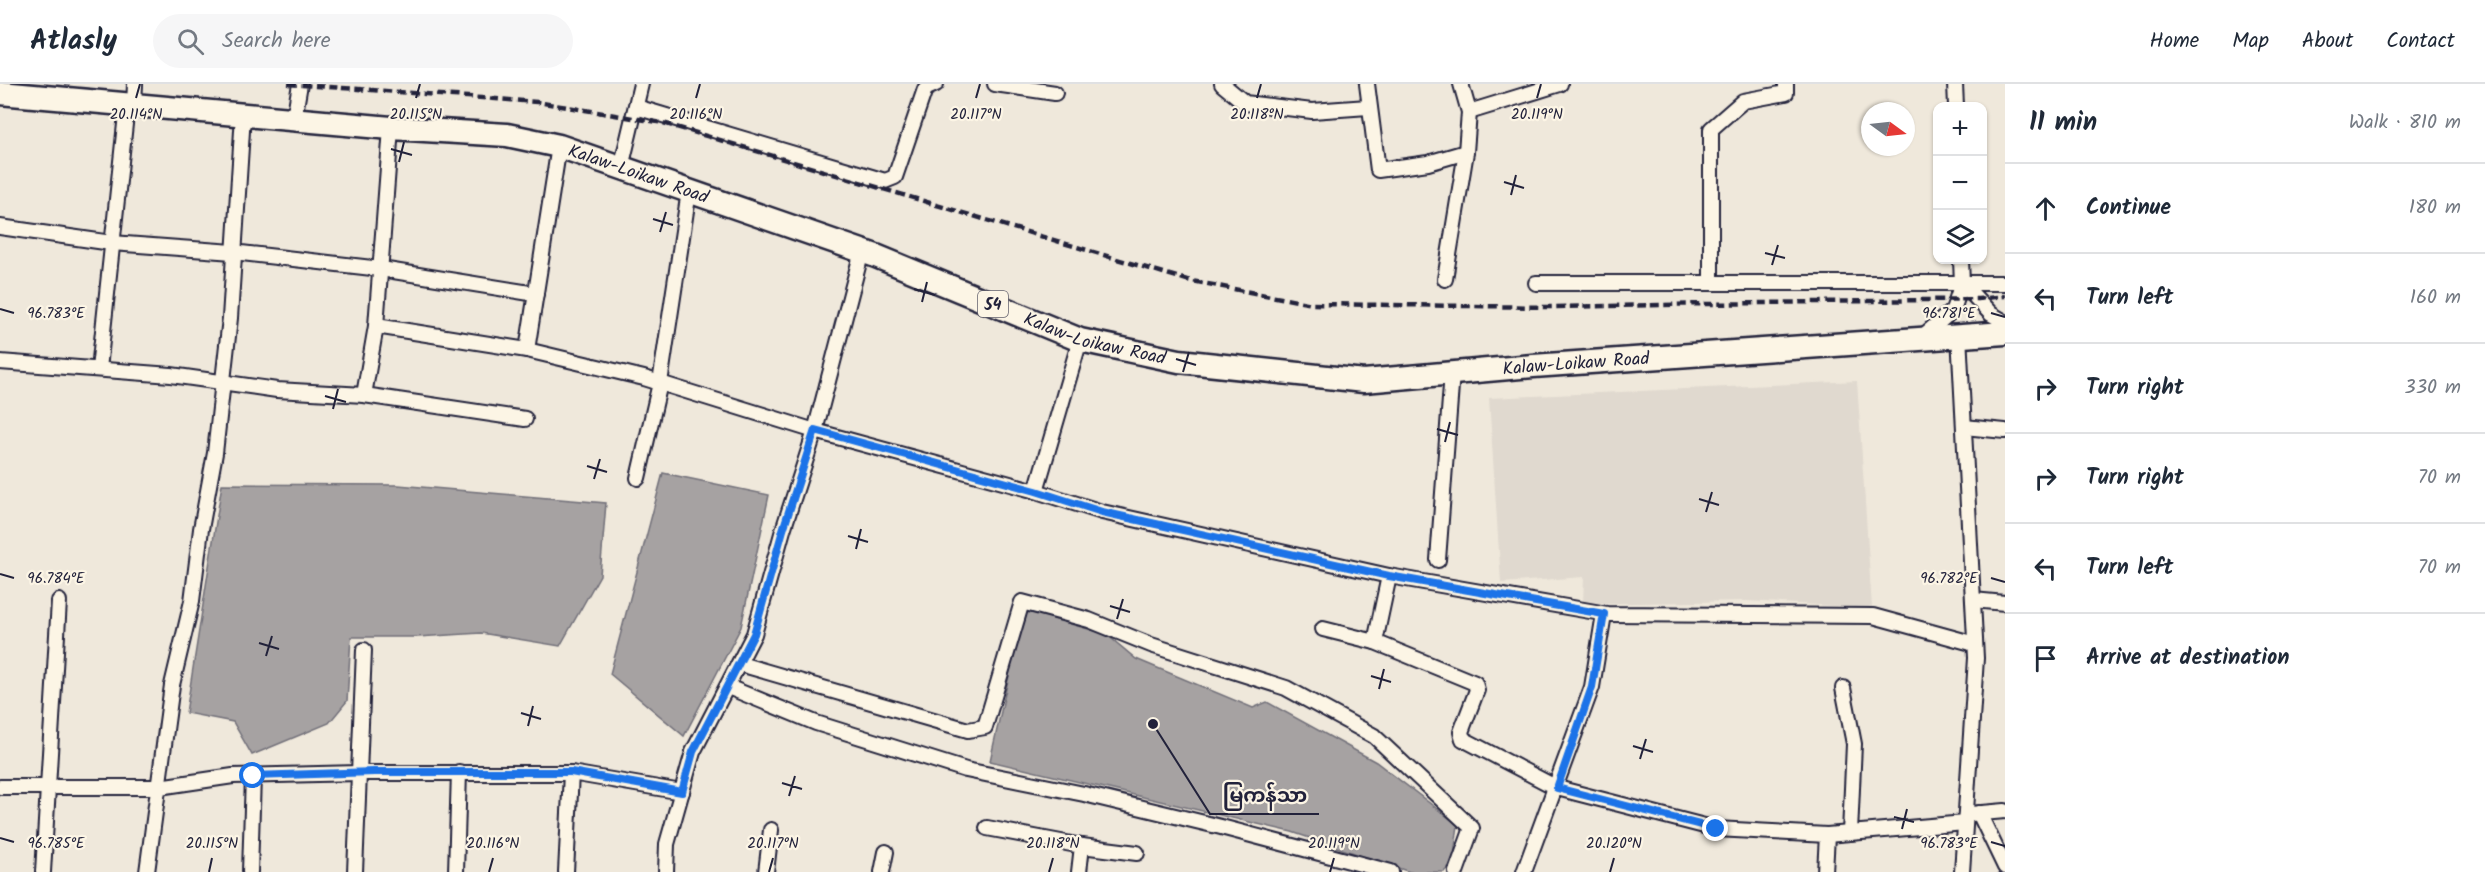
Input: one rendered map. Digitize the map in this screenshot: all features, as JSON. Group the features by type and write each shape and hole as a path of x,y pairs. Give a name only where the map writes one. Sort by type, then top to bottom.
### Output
{"main road":[{"name":"Kalaw-Loikaw Road","path":"0,93 132,98 243,115 507,135 559,146 862,251 1080,340 1179,361 1364,381 1452,372 2005,333"}],"street":[{"path":"294,119 300,84"},
{"path":"621,168 641,84"},
{"path":"636,106 885,181 895,177 925,89 936,84"},
{"path":"995,84 1055,93"},
{"path":"1222,84 1245,103 1312,111 1368,107"},
{"path":"1367,84 1368,107 1378,170 1428,163 1466,152"},
{"path":"1445,279 1466,152 1468,112 1461,84"},
{"path":"1468,112 1560,84"},
{"path":"1711,283 1711,129 1743,101 1786,93 1786,84"},
{"path":"1955,84 1956,102"},
{"path":"99,369 112,243 132,98"},
{"path":"147,872 172,686 192,601 224,382 243,115"},
{"path":"364,395 376,326 391,128"},
{"path":"527,350 559,146"},
{"path":"638,478 660,383 689,191"},
{"path":"0,227 112,243 233,252 381,269 536,294"},
{"path":"666,872 667,844 693,752 754,634 783,530 815,430 862,251"},
{"path":"1921,338 1953,310 1962,283 1961,264"},
{"path":"1536,283 2005,283"},
{"path":"1962,283 1991,314 2005,322"},
{"path":"376,326 527,350 660,383 1102,512 1389,576 1604,614 1874,616 1975,644"},
{"path":"1959,335 1975,644 1970,817 1962,872"},
{"path":"1036,491 1080,340"},
{"path":"0,362 99,369 277,390 364,395 525,419"},
{"path":"1438,560 1452,372"},
{"path":"1964,427 2005,431"},
{"path":"1375,642 1389,576"},
{"path":"1973,600 2005,603"},
{"path":"43,872 59,601"},
{"path":"740,664 968,730 986,727 1022,602 1048,607 1151,645 1286,688 1374,736 1472,828 1456,872"},
{"path":"1524,872 1557,788 1592,687 1604,614"},
{"path":"1323,629 1375,642 1475,683 1478,690 1461,732 1463,739 1557,788 1716,829 1827,835 2005,811"},
{"path":"356,872 364,650"},
{"path":"728,687 816,723 966,770 1084,794 1391,872"},
{"path":"1843,688 1854,744 1850,833"},
{"path":"456,872 459,772"},
{"path":"0,787 159,787 253,776 358,773 571,772 682,792"},
{"path":"566,872 571,772"},
{"path":"250,872 253,776"},
{"path":"1970,817 2005,867"},
{"path":"987,828 1082,846 1137,853"},
{"path":"766,872 771,830"},
{"path":"1825,872 1827,835"},
{"path":"1079,872 1082,846"},
{"path":"882,872 886,852"}],"shaded area":[{"path":"1857,381 1872,608 1746,601 1583,604 1584,577 1501,583 1489,398"},
{"path":"663,473 769,495 741,627 684,736 610,674"},
{"path":"222,484 398,485 606,503 600,575 560,646 481,633 417,637 351,637 347,701 329,723 252,755 233,722 186,713"},
{"path":"1035,607 1053,619 1106,634 1136,659 1253,708 1267,702 1376,762 1458,825 1453,862 1444,872 1410,872 1292,832 990,761 1024,608"}],"railway":[{"path":"288,84 537,102 663,123 1187,280 1312,304 1551,307 1978,299 2005,296"}],"place":[{"name":"မြကန်သာ","path":"1153,724"}],"route":[{"path":"253,776 374,772 571,772 682,792 693,752 754,634 783,530 815,430 1036,491 1102,512 1389,576 1604,614 1592,687 1557,788 1716,829"}]}
